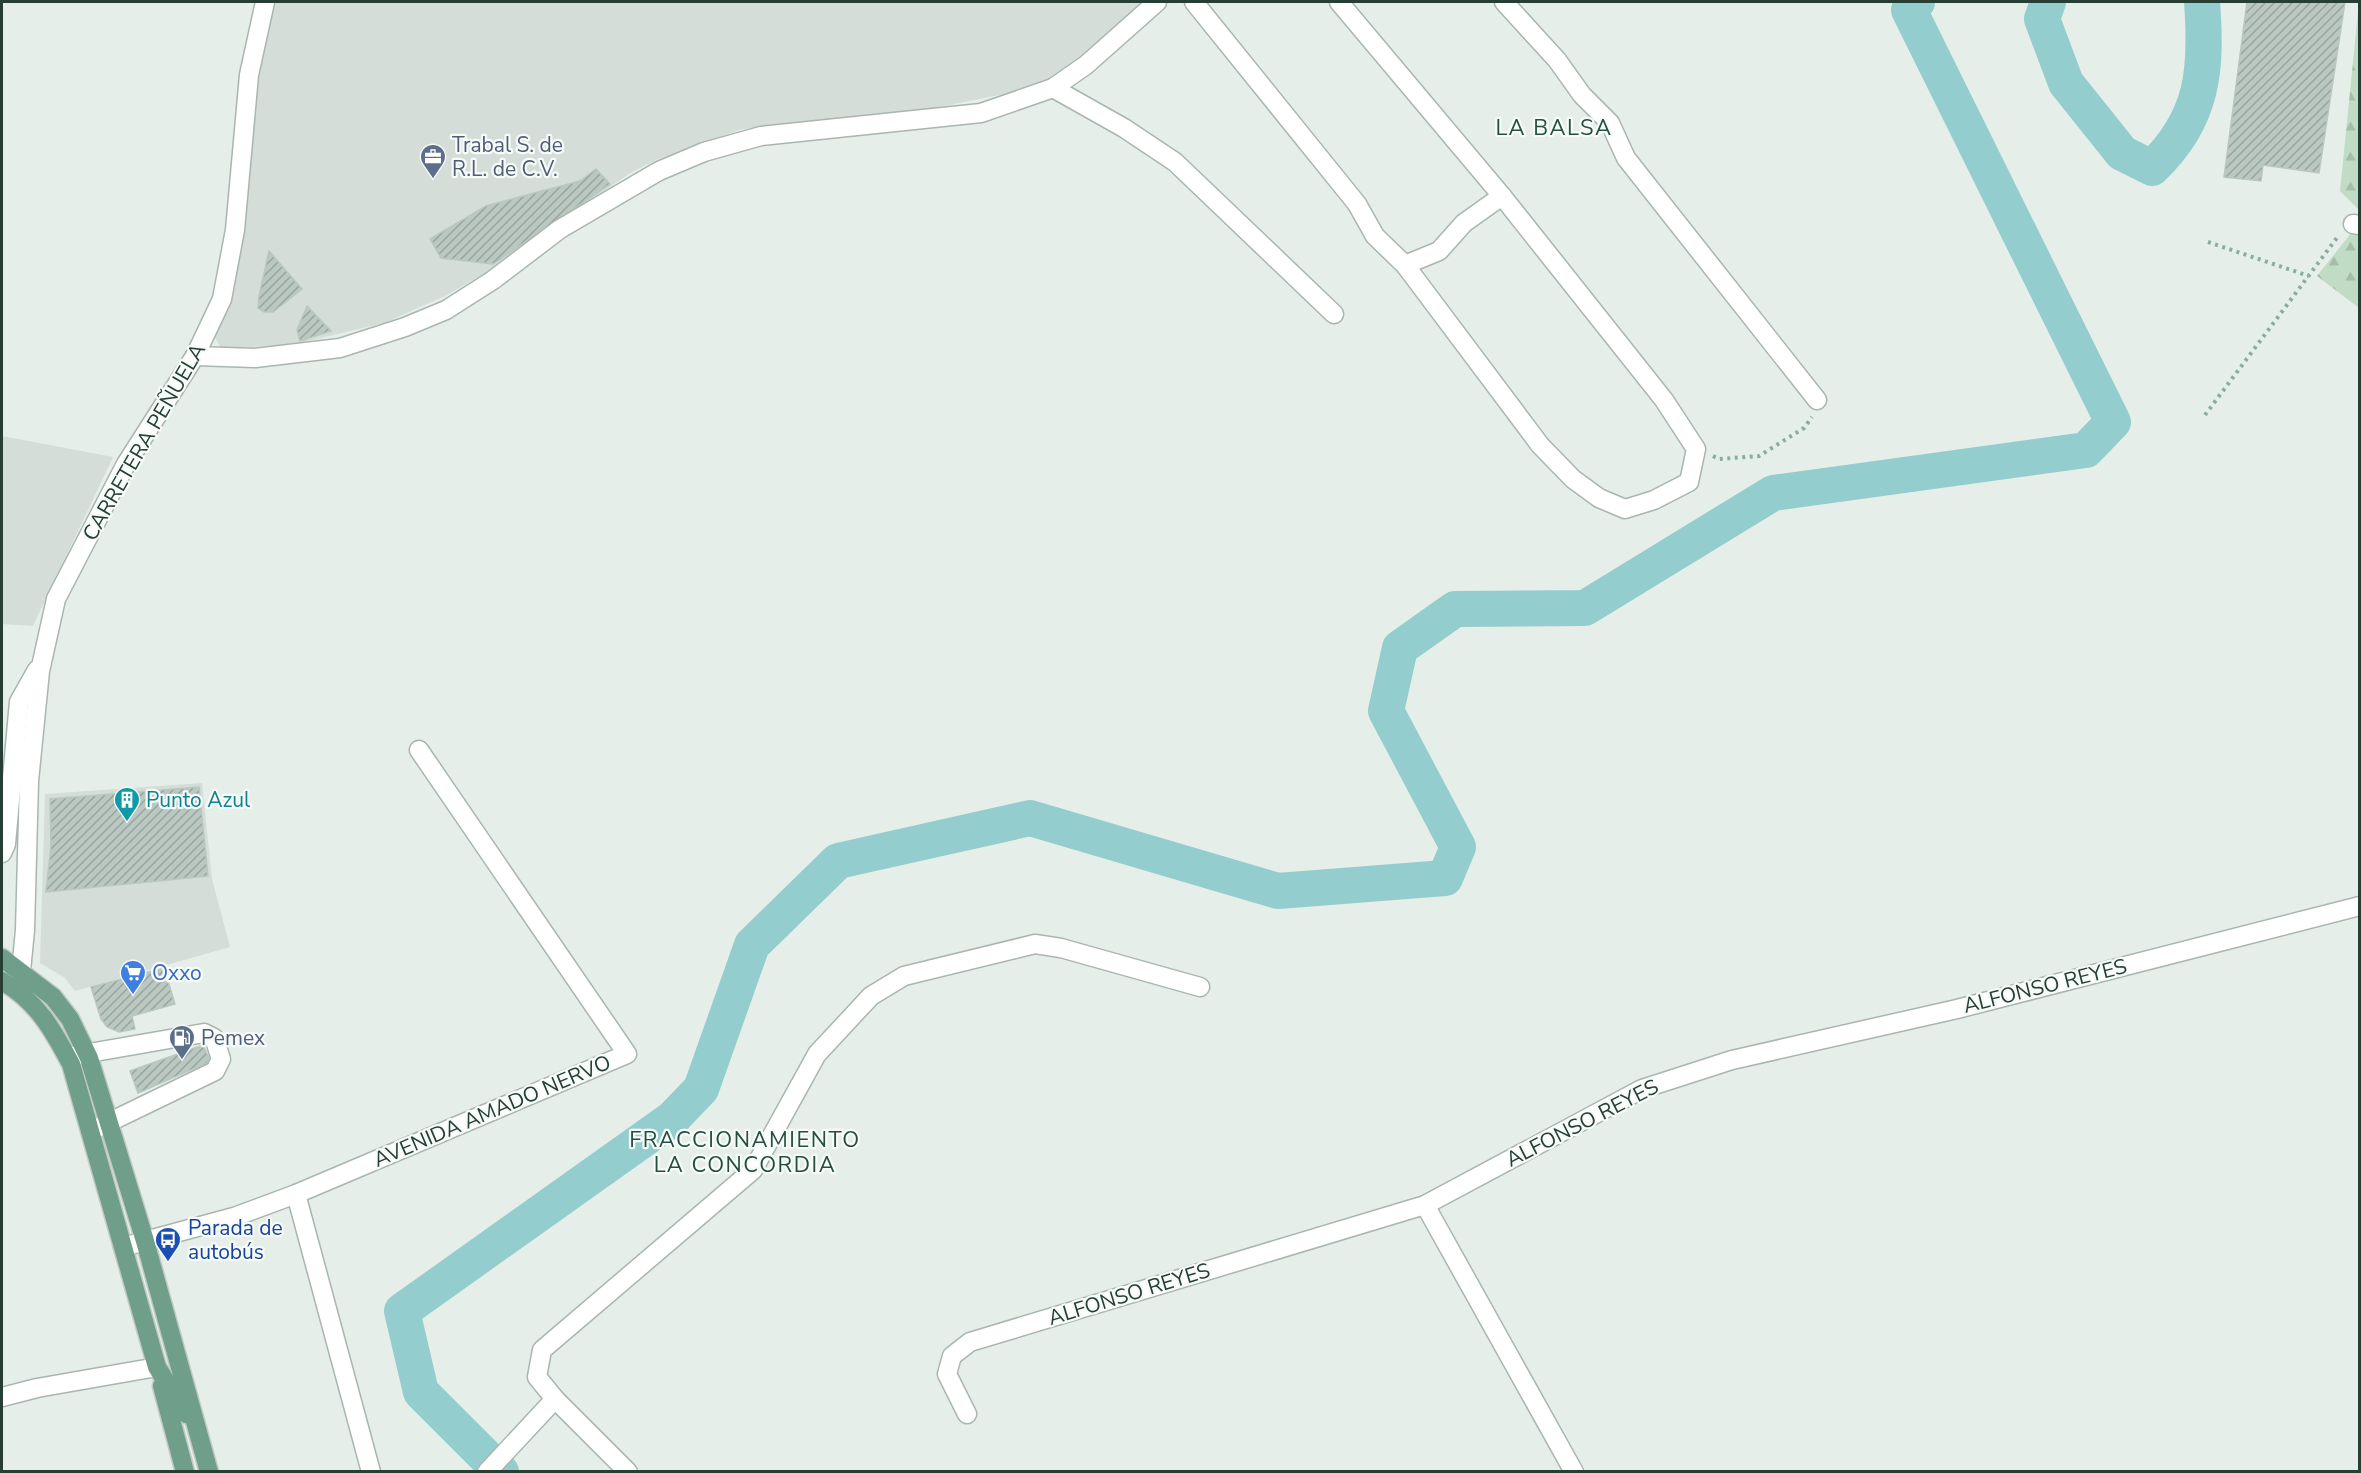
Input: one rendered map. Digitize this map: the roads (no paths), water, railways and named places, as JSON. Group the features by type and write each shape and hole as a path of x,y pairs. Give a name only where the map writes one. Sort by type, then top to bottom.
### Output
{"main road":[{"path":"2,958 53,997 70,1019 86,1053 110,1123 145,1241 195,1430 209,1472"},
{"path":"7,984 38,1009 50,1024 68,1057 91,1131 185,1472"},
{"path":"157,1367 195,1430"}],"street":[{"name":"CARRETERA PEÑUELA","path":"7,984 21,971 26,930 29,782 43,658 56,599 126,465 195,356 222,299 235,230 249,75 265,2"},
{"path":"195,356 255,358 340,348 405,327 446,310 494,280 560,230 659,171 704,152 761,136 981,113 1053,88 1086,65 1156,2"},
{"path":"1194,2 1357,204 1375,236 1405,265 1540,444 1574,479 1599,498 1625,509 1654,500 1689,482 1696,449 1664,400 1502,196 1339,2"},
{"path":"1504,2 1557,60 1582,95 1610,123 1626,158 1818,400"},
{"path":"1053,88 1124,128 1175,162 1334,314"},
{"path":"1405,265 1439,251 1464,223 1502,196"},
{"path":"2,853 6,844 19,702 43,658"},
{"name":"AVENIDA AMADO NERVO","path":"123,1247 234,1217 296,1194 627,1054 419,750"},
{"name":"ALFONSO REYES","path":"967,1414 947,1374 952,1356 970,1342 1425,1204 1642,1089 1732,1060 1956,1009 2360,906"},
{"path":"628,1472 555,1399 537,1377 542,1350 753,1170 816,1054 871,996 903,976 1035,944 1061,948 1200,987"},
{"path":"68,1057 204,1033 214,1038 221,1059 215,1071 91,1131"},
{"path":"296,1194 371,1472"},
{"path":"1425,1204 1574,1472"},
{"path":"2,1397 37,1388 157,1367"},
{"path":"487,1472 510,1450 555,1399"}],"waterway":[{"path":"501,1472 421,1392 402,1311 672,1119 701,1089 752,945 838,861 1030,818 1278,891 1445,878 1458,847 1386,711 1400,648 1455,609 1585,608 1773,493 2086,450 2113,422 1909,10 1917,2"},
{"path":"2048,2 2042,19 2066,83 2122,153 2152,168 2169,149 2192,111 2202,71 2204,49 2202,2"}],"place":[{"name":"Trabal S. de R.L. de C.V.","path":"433,180"},
{"name":"Punto Azul","path":"127,823"},
{"name":"Oxxo","path":"133,996"},
{"name":"Pemex","path":"182,1061"},
{"name":"Parada de autobús","path":"168,1263"}],"district":[{"name":"LA BALSA","path":"1554,127"},
{"name":"FRACCIONAMIENTO LA CONCORDIA","path":"745,1152"}]}
